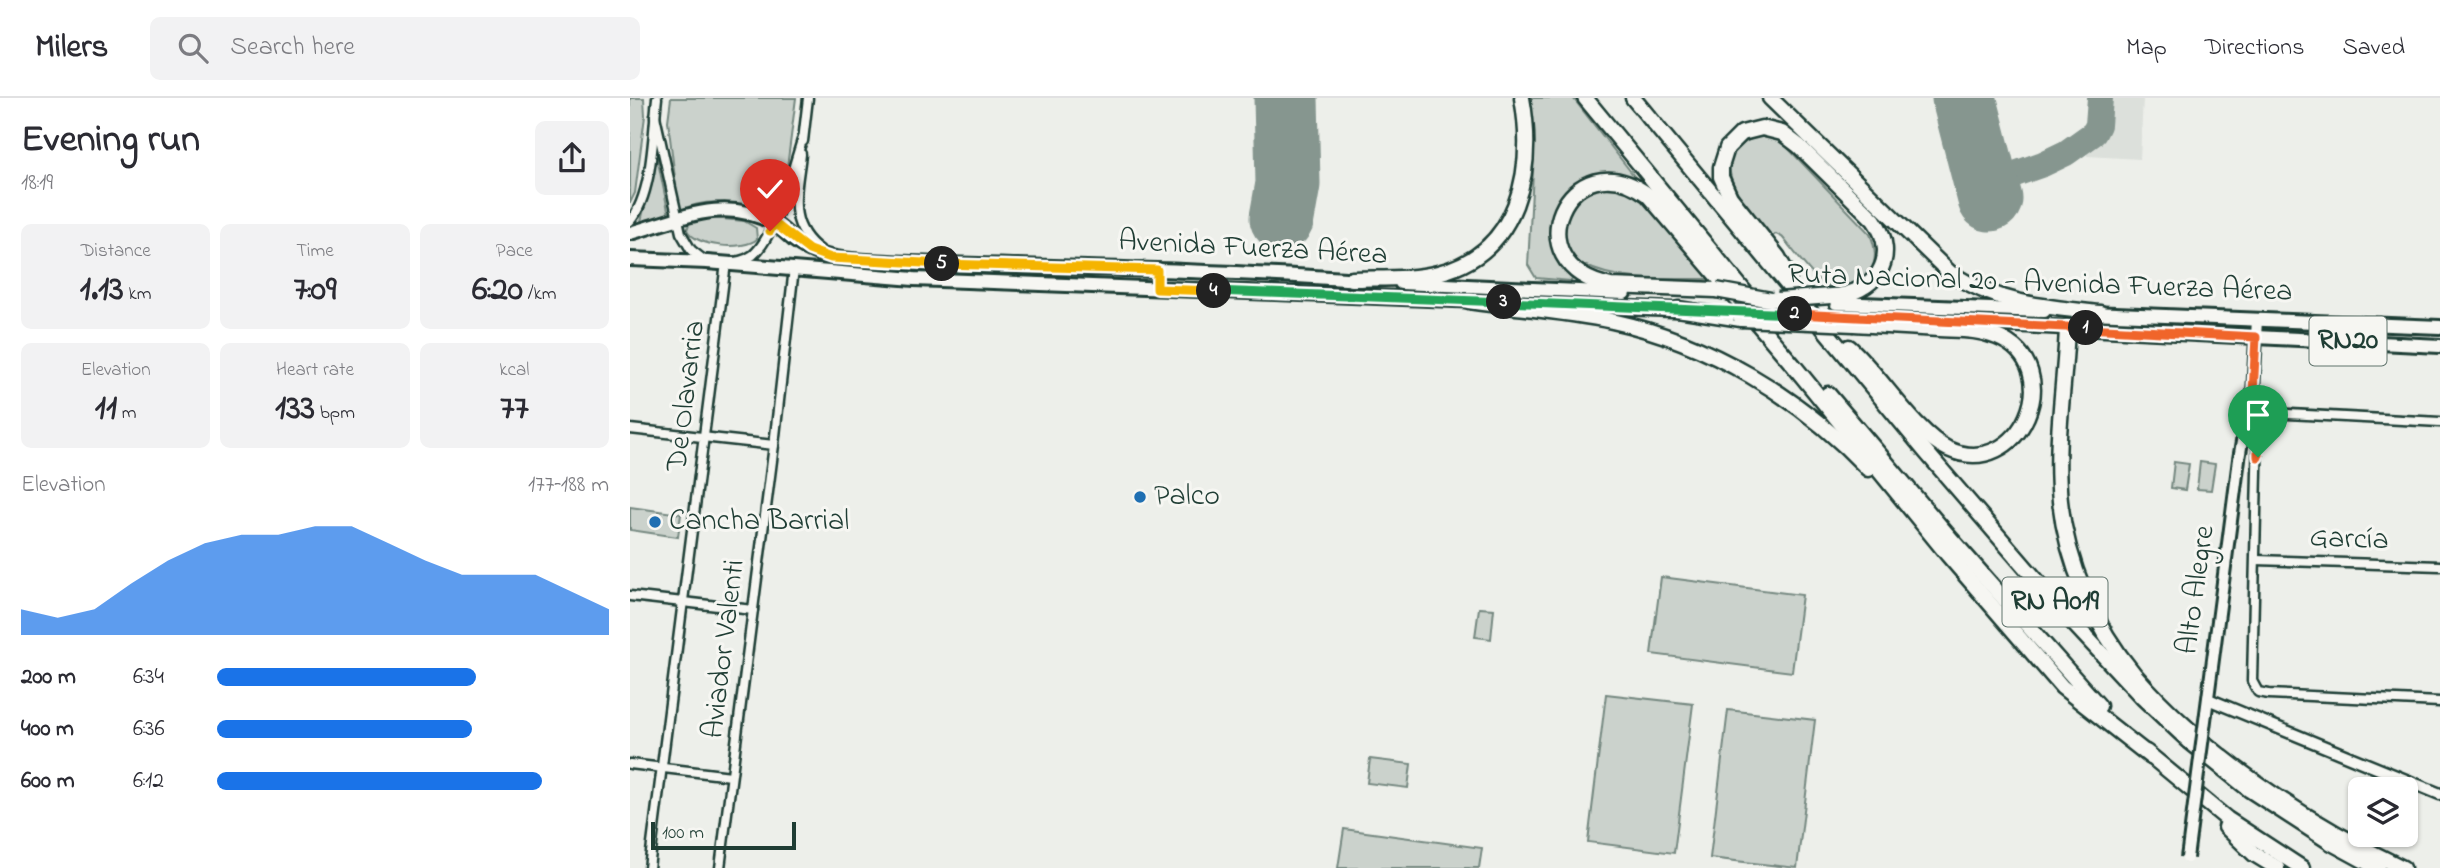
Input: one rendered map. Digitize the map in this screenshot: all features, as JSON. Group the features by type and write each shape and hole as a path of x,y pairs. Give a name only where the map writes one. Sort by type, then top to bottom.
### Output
{"highway":[{"path":"1352,279 1437,274 1469,261 1494,242 1512,214 1524,175 1525,121 1522,98"},
{"name":"RN A019","path":"1585,98 1960,550 2073,680 2177,780 2227,819 2302,868"},
{"name":"RN A019","path":"1633,98 1806,308 2054,601 2164,719 2250,790 2330,842 2378,868"},
{"path":"1770,98 1950,273 1983,291 2007,300 2037,307 2100,313"},
{"path":"1678,309 1737,315 1851,321 1974,331 2004,340 2022,357 2032,380 2032,405 2023,427 2016,436 1995,450 1969,454 1948,449 1926,433 1865,361 1806,308 1778,257 1730,197 1721,177 1727,148 1742,133 1752,129 1773,129 1791,139 1880,228 1885,258 1876,276 1853,294 1834,299 1774,300 1719,294 1611,286 1580,274 1566,261 1557,239 1559,216 1564,205 1578,189 1598,180 1618,180 1628,182 1648,195 1794,366 1948,555 2062,687 2151,757"},
{"path":"1469,301 1622,324 1680,342 1732,366 1776,392 1836,439 1948,555"},
{"path":"2067,327 2058,459 2060,502 2077,575 2107,635 2134,673 2150,690 2222,756 2295,808 2403,868"},
{"path":"2177,780 2254,854 2277,868"}],"main road":[{"name":"Avenida Fuerza Aérea","path":"630,233 704,211 733,211 748,213 774,223 809,250 831,258 882,262 1157,270 1463,286 1719,294"},
{"name":"Avenida Fuerza Aérea","path":"630,259 726,263 901,278 1678,309"},
{"path":"1157,270 1157,289"},
{"name":"Ruta Nacional 20 - Avenida Fuerza Aérea","path":"1834,299 2440,327"},
{"name":"Alto Alegre","path":"2187,863 2239,459 2244,430 2252,412 2257,319"},
{"name":"Ruta Nacional 20 - Avenida Fuerza Aérea","path":"1851,321 2067,327 2440,346"}],"street":[{"path":"630,220 639,209 645,194 657,98"},
{"path":"808,98 796,202 798,224 806,238 831,258"},
{"path":"655,116 677,217 687,245 695,255 706,262"},
{"path":"726,263 740,261 753,254 763,242 774,223 803,137"},
{"name":"De Olavarria","path":"649,868 726,263"},
{"name":"Aviador Valenti","path":"720,868 794,268"},
{"path":"2440,422 2252,412 2258,430 2252,681 2258,692 2440,702"},
{"path":"630,429 774,444"},
{"name":"García","path":"2256,560 2440,566"},
{"path":"630,596 752,610"},
{"path":"2207,699 2440,794"},
{"path":"630,764 731,776"}],"shaded area":[{"path":"630,98 644,98 645,116 635,193 630,203"},
{"path":"671,98 796,98 786,175 769,213 747,206 713,202 679,211 668,121"},
{"path":"1530,98 1573,98 1638,181 1614,175 1592,176 1574,185 1560,199 1552,217 1551,237 1558,258 1574,277 1571,281 1536,278 1528,265 1534,153"},
{"path":"2089,98 2143,98 2140,159 2087,156"},
{"path":"1759,136 1778,140 1786,146 1870,234 1874,263 1862,280 1844,288 1824,285 1782,237 1776,234 1771,237 1751,212 1733,184 1729,170 1731,157 1741,145"},
{"path":"657,157 669,215 641,221"},
{"path":"1612,186 1637,195 1647,203 1712,279 1630,278 1584,265 1581,267 1565,245 1565,221 1574,204 1585,192 1593,188"},
{"path":"701,217 744,221 756,228 757,239 751,243 731,246 699,240 687,230 690,221"},
{"path":"2174,462 2189,464 2185,490 2171,488"},
{"path":"2200,462 2215,464 2211,490 2197,489"},
{"name":"Cancha Barrial","path":"630,507 681,514 678,537 630,530"},
{"path":"1661,577 1802,595 1792,672 1651,654"},
{"path":"1479,608 1494,609 1491,639 1475,637"},
{"path":"1606,694 1693,704 1674,853 1588,842"},
{"path":"1728,710 1815,720 1797,868 1710,858"},
{"path":"1370,759 1411,764 1408,788 1367,783"},
{"path":"1344,829 1482,848 1479,868 1338,868"}],"taxiway":[{"path":"1987,184 2043,164 2066,153 2094,133 2098,125 2100,98"}],"runway":[{"path":"1282,218 1288,184 1286,98"},
{"path":"1964,98 1990,199"}],"place":[{"name":"Palco","path":"1140,497"},
{"name":"Cancha Barrial","path":"655,522"}],"route":[{"path":"770,231 774,223 809,250 831,258 882,262 1157,270 1157,289 1734,312 2256,337 2252,412 2258,430 2258,457"}]}
